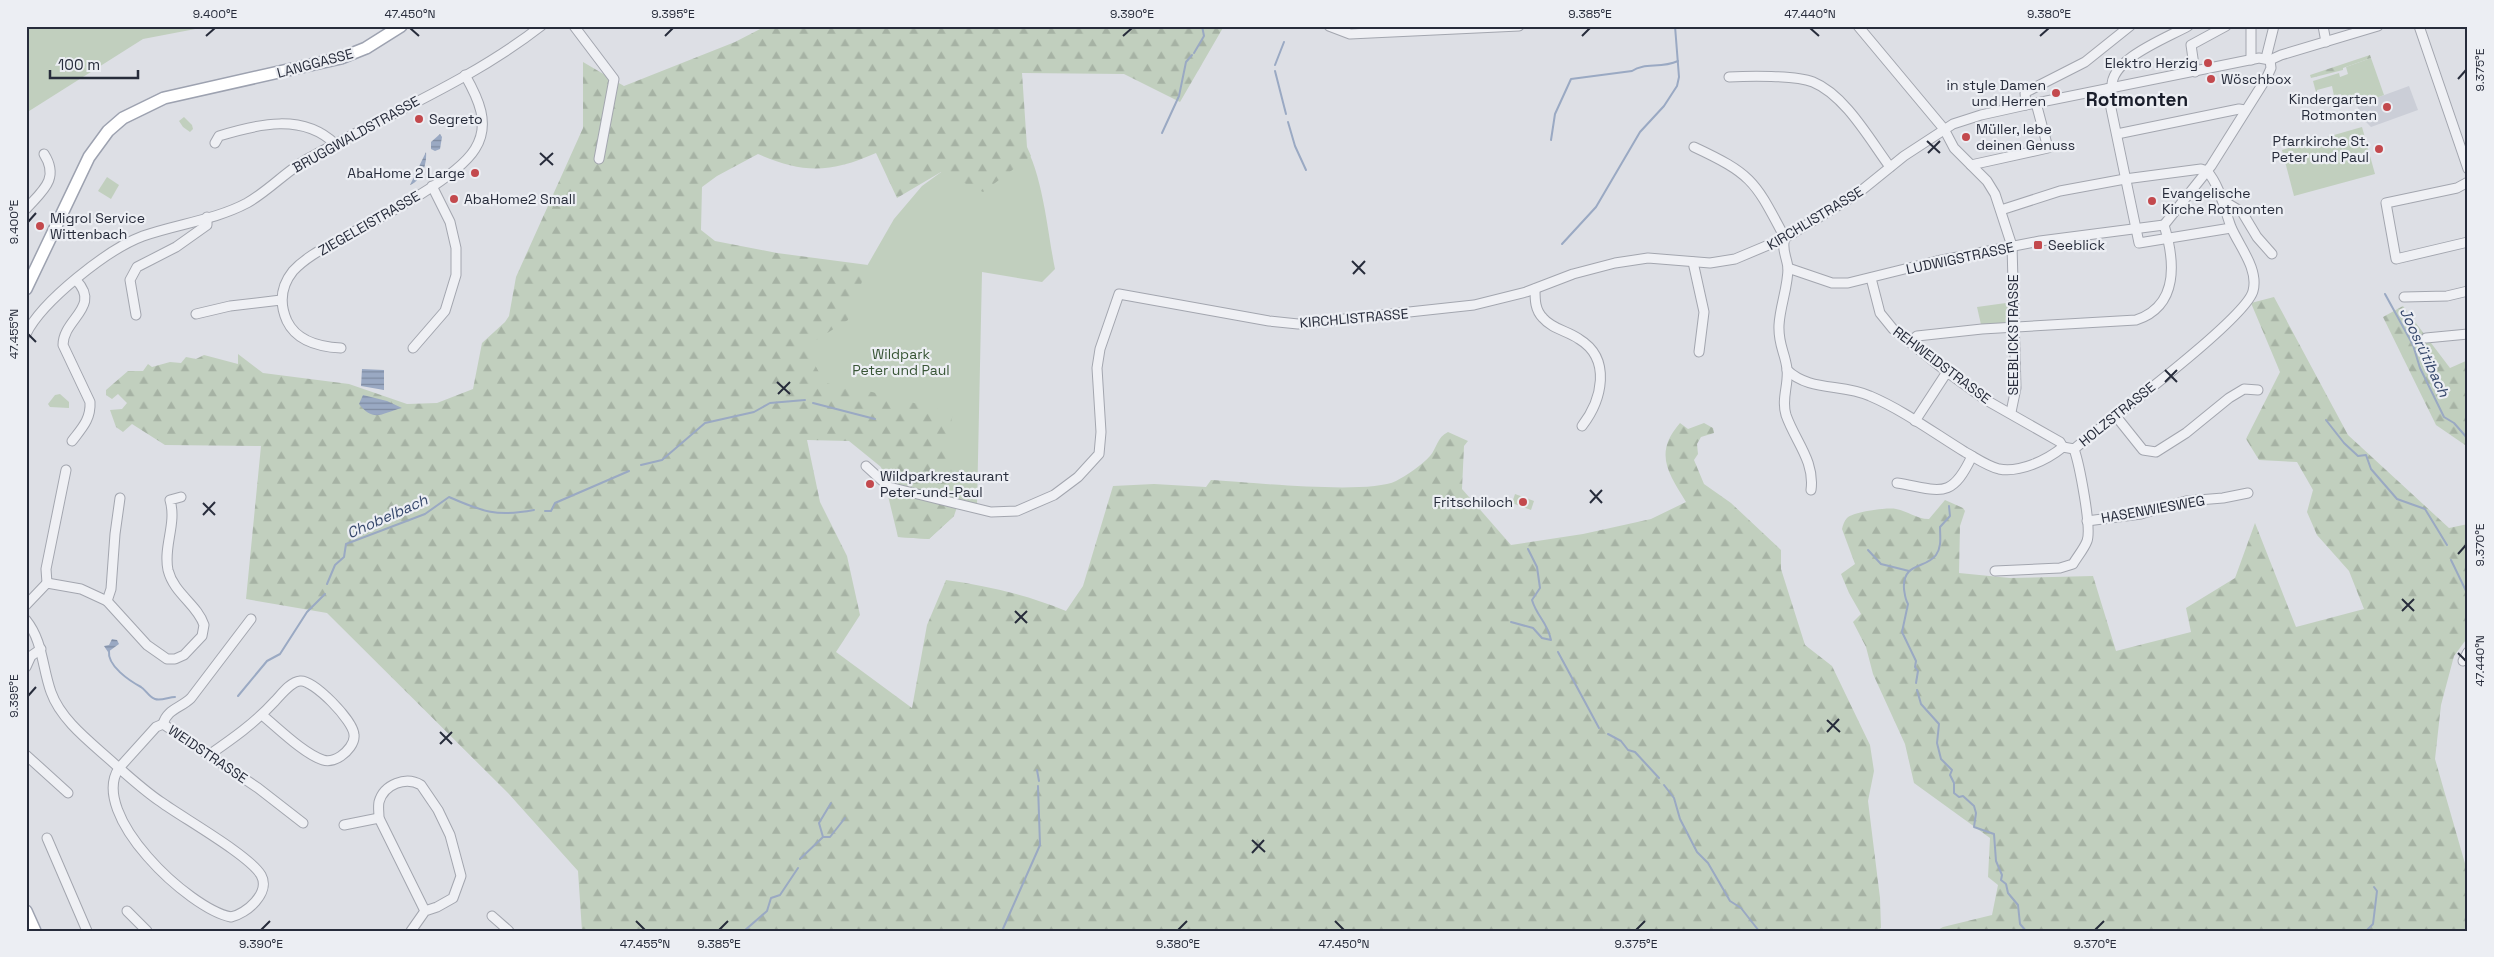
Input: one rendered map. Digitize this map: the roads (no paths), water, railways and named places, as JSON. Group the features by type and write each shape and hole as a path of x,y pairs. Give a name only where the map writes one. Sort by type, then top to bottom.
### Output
{"main road":[{"name":"LANGGASSE","path":"26,289 83,166 108,131 131,113 164,98 341,58 366,48 400,26"},
{"path":"26,911 36,931"}],"street":[{"name":"BRUGGWALDSTRASSE","path":"26,334 40,313 76,280 126,244 150,234 231,210 248,202 301,163 465,74 541,26"},
{"path":"574,26 614,80 599,159"},
{"path":"1329,26 1350,34 1519,26"},
{"name":"SEEBLICKSTRASSE","path":"1859,26 1944,129 1954,148 1986,181 2001,210 2012,246 2016,388 2011,412"},
{"path":"1971,165 2048,148 2031,104 2025,94 2085,62 2130,26"},
{"path":"2188,26 2127,61 2115,75 2110,88 2125,179 2140,243 2232,228"},
{"path":"2195,72 2190,45 2226,26"},
{"path":"2251,26 2251,60"},
{"path":"1910,342 1917,336 2136,320 2151,315 2161,305 2169,290 2171,273 2164,225 2207,171 2270,71 2268,59 2274,26"},
{"path":"2323,26 2326,42"},
{"name":"KIRCHLISTRASSE","path":"866,466 889,487 991,512 1017,511 1054,495 1087,469 1099,454 1102,432 1097,368 1100,349 1119,294 1260,320 1298,324 1474,305 1535,289 1573,274 1615,263 1648,258 1710,263 1735,259 1786,238 1857,194 1890,167 1944,129 1981,115 2251,60 2268,59 2378,26"},
{"path":"2419,26 2468,169"},
{"name":"ZIEGELEISTRASSE","path":"281,300 288,279 306,260 432,186 469,159 481,138 483,127 482,111 465,74"},
{"path":"1729,77 1759,75 1812,81 1830,92 1845,106 1890,167"},
{"path":"2117,134 2239,109 2245,110"},
{"path":"215,142 219,136 282,123 312,128 335,144"},
{"path":"1694,147 1726,162 1745,174 1767,203 1786,238 1783,243 1788,268 1779,324 1780,346 1788,370 1784,405 1786,415 1809,463 1812,478 1811,490"},
{"path":"26,209 43,192 50,180 50,163 44,154"},
{"path":"2001,210 2060,191 2125,179 2201,169 2207,171"},
{"name":"HOLZSTRASSE","path":"2063,447 2074,449 2214,335 2248,302 2253,290 2254,280 2213,178 2207,171"},
{"path":"2468,182 2457,188 2386,203 2396,259 2468,242"},
{"path":"412,348 442,315 451,297 456,275 456,248 450,222 432,186"},
{"path":"2222,200 2242,212 2257,237 2272,254"},
{"path":"136,315 130,280 137,266 176,247 207,225 207,217"},
{"name":"LUDWIGSTRASSE","path":"1788,268 1832,283 1848,283 1937,261 2012,246 2164,225"},
{"path":"1693,262 1704,312 1699,352"},
{"name":"REHWEIDSTRASSE","path":"1871,278 1880,313 1893,329 1946,372 1986,400 2011,412 2060,442 2063,447"},
{"path":"72,441 85,425 90,412 90,402 63,345 64,335 86,301 84,288 76,280"},
{"path":"1535,289 1537,308 1543,318 1582,340 1590,348 1598,362 1601,371 1601,386 1595,404 1582,426"},
{"path":"2404,297 2447,296 2468,291"},
{"path":"196,314 230,306 281,300 286,319 299,336 318,345 341,348"},
{"path":"2426,338 2468,334"},
{"path":"1788,370 1802,382 1866,394 1972,456 2000,469 2019,469 2055,453 2063,447"},
{"path":"1915,421 1946,372"},
{"path":"2116,415 2143,450 2156,452 2186,434 2236,393 2244,389 2258,390"},
{"name":"HOLZSTRASSE","path":"1995,571 2060,568 2073,564 2088,540 2078,459 2074,449"},
{"path":"1897,483 1936,490 1948,489 1960,479 1972,456"},
{"path":"26,605 47,583 46,569 66,470"},
{"name":"HASENWIESWEG","path":"2087,520 2141,514 2186,501 2223,498 2248,493"},
{"path":"47,583 81,589 107,601 140,638 161,657 171,660 179,658 202,636 203,621 180,594 168,569 168,548 173,516 170,500 181,497"},
{"path":"107,601 111,589 120,498"},
{"path":"164,724 165,716 185,704 191,698 251,619"},
{"path":"26,620 35,633 41,649 50,691 56,703 72,723 143,789 211,835 260,873 262,881 260,896 247,910 231,917 216,912 194,898 146,856 126,825 116,800 113,781 119,768"},
{"path":"26,668 31,656 41,649"},
{"path":"209,755 262,715 294,683 306,682 323,694 348,720 353,729 354,740 343,755 326,761 310,753 262,715"},
{"name":"WEIDSTRASSE","path":"119,768 156,727 164,724 304,823"},
{"path":"26,755 68,793"},
{"path":"410,931 426,911 438,907 453,898 460,883 458,860 443,819 425,788 416,782 407,780 396,783 384,792 379,800 379,818 426,911"},
{"path":"344,825 379,818"},
{"path":"47,838 87,931"},
{"path":"127,911 147,931"},
{"path":"492,916 509,931"}],"water":[{"path":"440,134 442,137 440,149 435,151 431,149 431,142"},
{"path":"426,152 426,162 421,176 410,185"},
{"path":"362,369 384,370 384,390 361,386"},
{"path":"363,395 387,401 402,408 374,415 364,410 359,404"},
{"path":"112,639 117,640 119,644 108,652 104,646 109,645"}],"waterway":[{"path":"1194,53 1204,36 1202,26"},
{"path":"1562,244 1596,207 1640,132 1664,106 1677,86 1679,77 1675,26"},
{"path":"1275,65 1284,42"},
{"path":"1162,133 1179,96 1186,62 1192,55"},
{"path":"1551,140 1555,114 1571,79 1632,71 1637,68 1665,65 1678,61"},
{"path":"1275,71 1286,114"},
{"path":"1288,122 1295,146 1306,170"},
{"name":"Joosrütibach","path":"2385,294 2413,345 2420,368 2444,417 2454,423 2468,439"},
{"name":"Chobelbach","path":"641,465 662,460 705,423 754,412 770,403 805,400"},
{"name":"Chobelbach","path":"813,403 875,419"},
{"path":"2326,420 2344,443 2358,456 2366,455 2371,469 2397,499 2425,509 2447,545"},
{"name":"Chobelbach","path":"545,511 551,511 555,503 629,471"},
{"name":"Chobelbach","path":"327,584 335,565 344,557 346,544 425,514 449,497 490,512 510,513 534,510"},
{"path":"1916,683 1918,671 1915,667 1916,661 1902,632 1908,604 1904,580 1911,570 1932,559 1938,552 1940,527 1950,516 1949,506"},
{"path":"1511,622 1533,628 1542,638 1551,640 1547,628 1532,600 1540,588 1537,567 1528,549"},
{"path":"1868,550 1881,564 1909,571"},
{"path":"2451,560 2468,595"},
{"name":"Chobelbach","path":"238,696 267,661 280,654 307,612 325,594"},
{"name":"Chobelbach","path":"109,651 109,657 115,667 153,698 160,700 175,697"},
{"path":"1558,652 1599,728"},
{"path":"1917,690 1921,704 1939,724 1937,743 1941,759 1952,770 1950,775 1954,783 1954,793 1959,797 1963,796 1974,806 1976,813 1974,827 1994,834 1996,861 2002,875 2001,880 2006,884 2008,893 2018,905 2020,924 2026,931"},
{"path":"1608,734 1621,741 1628,750 1635,752 1659,778"},
{"path":"1037,770 1039,781"},
{"path":"1664,785 1674,798 1680,819 1697,852 1708,863 1730,901 1741,908 1759,931"},
{"path":"1002,931 1040,845 1038,786"},
{"path":"823,837 819,823 831,803"},
{"path":"800,859 823,837 830,837 845,818"},
{"path":"744,931 767,911 771,898 780,895 798,868"},
{"path":"2366,931 2373,924 2377,891 2374,887"}],"place":[{"name":"Elektro Herzig","path":"2208,63"},
{"name":"Wöschbox","path":"2211,79"},
{"name":"in style Damen und Herren","path":"2056,93"},
{"name":"Kindergarten Rotmonten","path":"2387,107"},
{"name":"Segreto","path":"419,119"},
{"name":"Müller, lebe deinen Genuss","path":"1966,137"},
{"name":"Pfarrkirche St. Peter und Paul","path":"2379,149"},
{"name":"AbaHome 2 Large","path":"475,173"},
{"name":"AbaHome2 Small","path":"454,199"},
{"name":"Evangelische Kirche Rotmonten","path":"2152,201"},
{"name":"Migrol Service Wittenbach","path":"40,226"},
{"name":"Seeblick","path":"2038,245"},
{"name":"Wildparkrestaurant Peter-und-Paul","path":"870,484"},
{"name":"Fritschiloch","path":"1523,502"}],"district":[{"name":"Rotmonten","path":"2137,99"}],"park label":[{"name":"Wildpark Peter und Paul","path":"901,362"}]}
